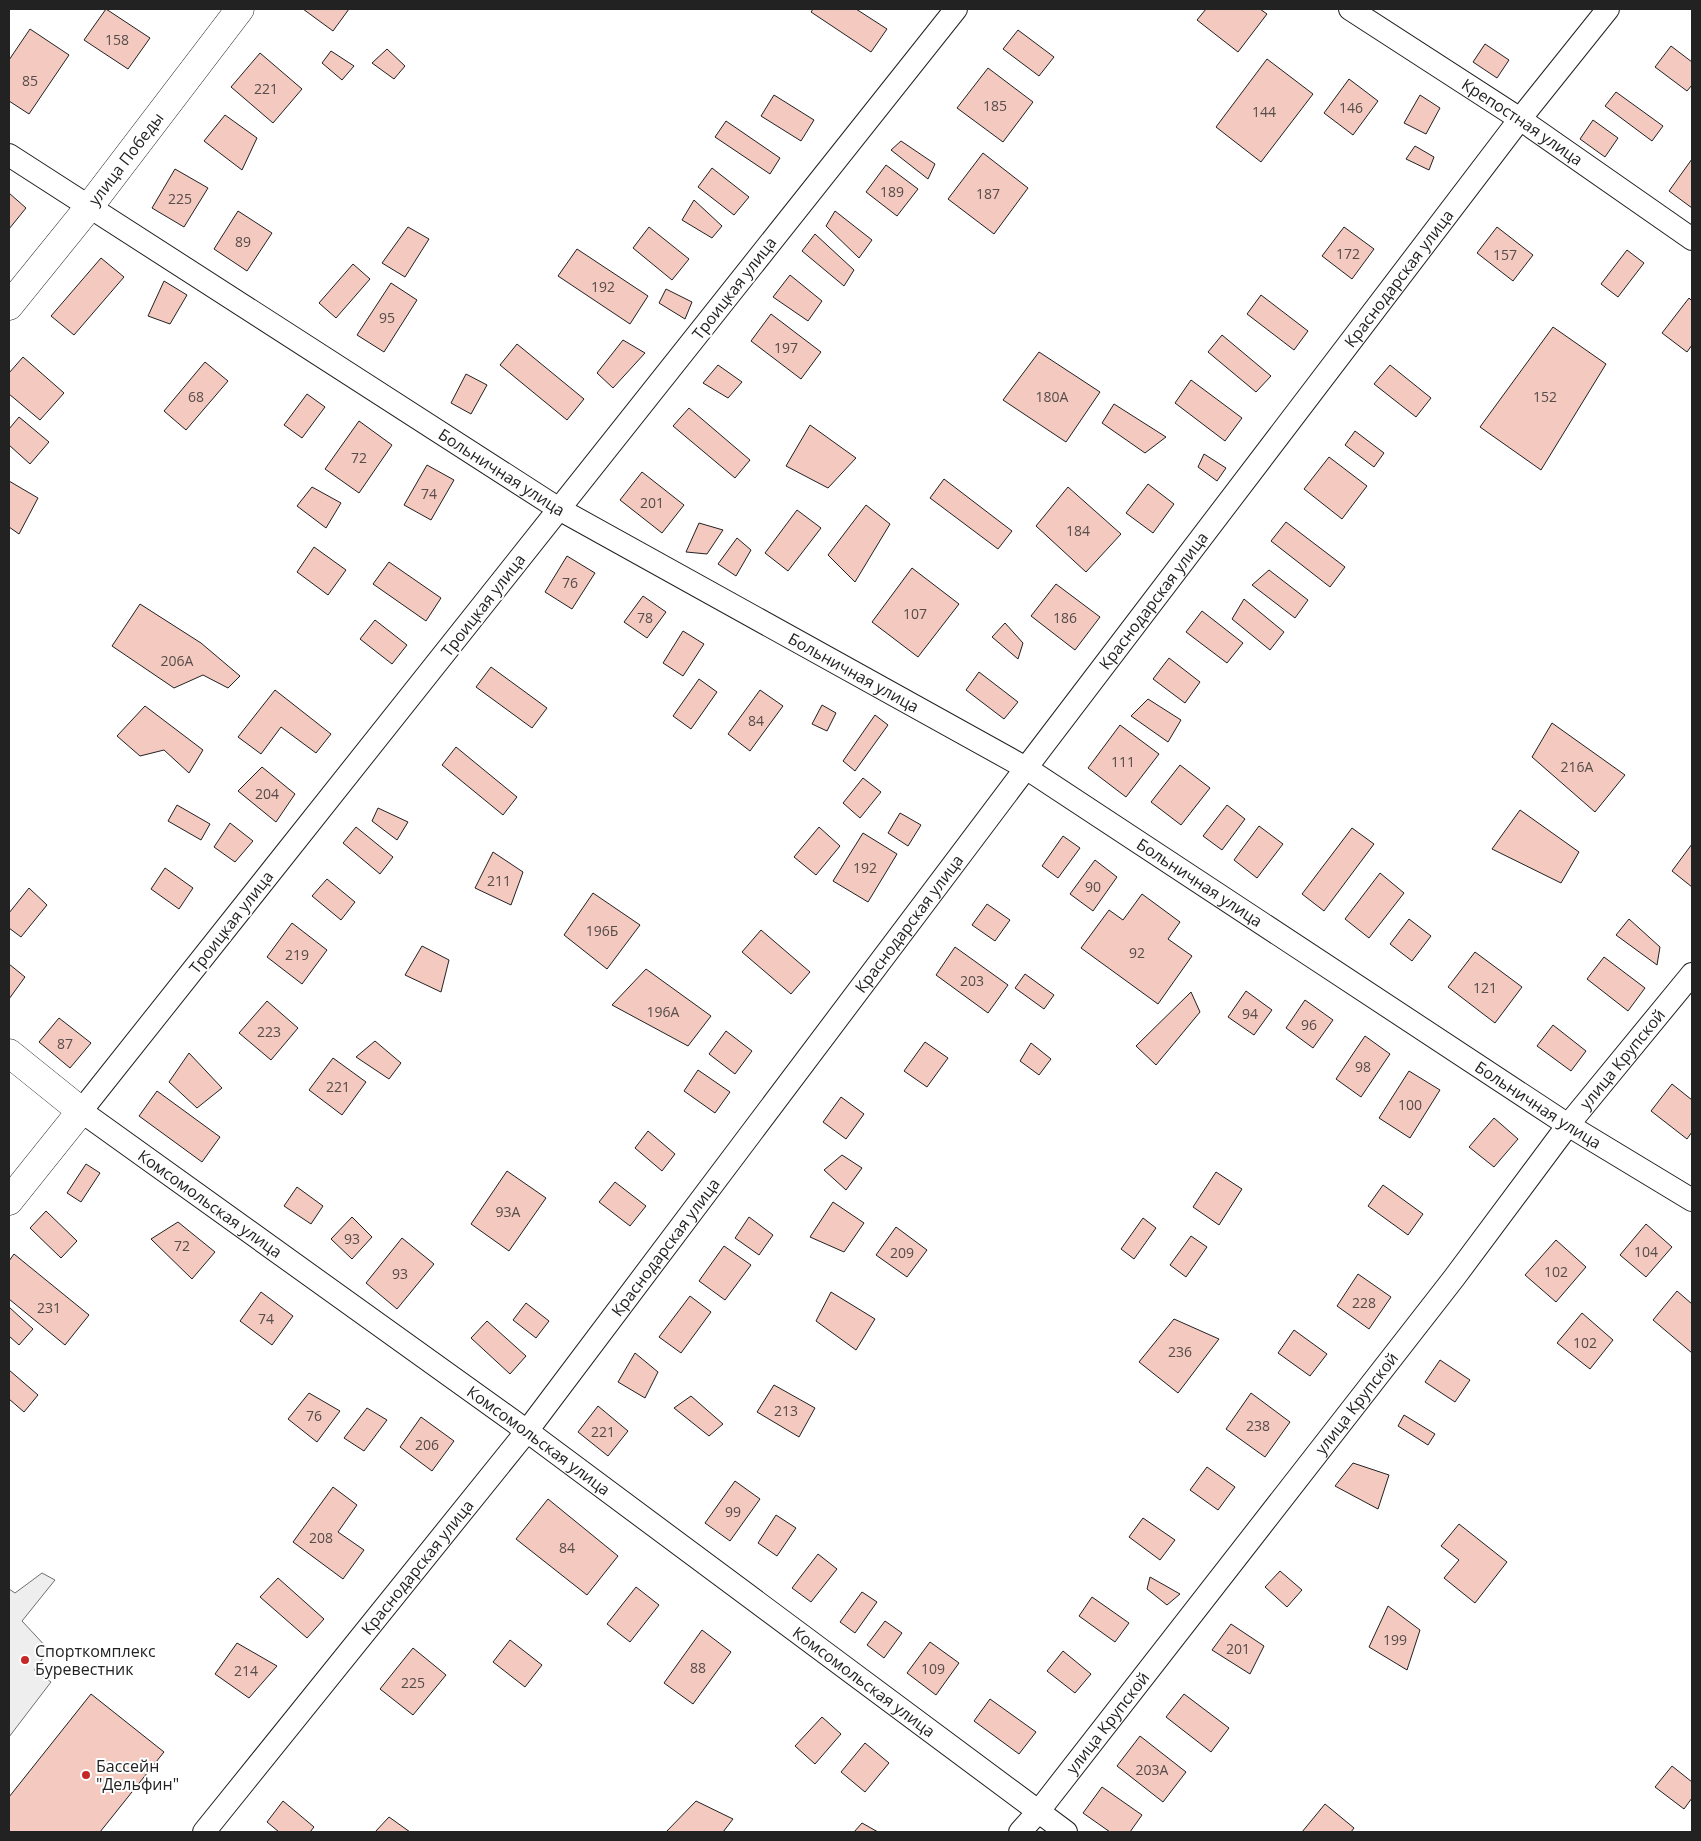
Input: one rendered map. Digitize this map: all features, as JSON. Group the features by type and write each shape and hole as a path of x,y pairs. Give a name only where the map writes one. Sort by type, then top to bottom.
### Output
{"street":[{"name":"улица Победы","path":"9,306 89,207 240,9"},
{"name":"Троицкая улица","path":"9,1201 956,9"},
{"name":"Крепостная улица","path":"1350,9 1520,119 1692,239"},
{"name":"Краснодарская улица","path":"204,1832 527,1431 1026,768 1520,119 1608,9"},
{"name":"Больничная улица","path":"9,155 559,509 1026,768 1568,1125 1692,1200"},
{"name":"улица Крупской","path":"1020,1832 1038,1812 1448,1286 1568,1125 1692,974"},
{"name":"Комсомольская улица","path":"9,1053 81,1111 527,1431 1066,1832"}],"shaded area":[{"name":"Cпорткомплекс Буревестник","path":"42,1573 55,1580 22,1621 49,1650 34,1670 51,1682 9,1737 9,1589 15,1593"}],"building":[{"path":"106,9 150,38 128,69 84,40"},
{"path":"303,9 349,9 333,31"},
{"path":"813,9 856,9 887,29 871,52 811,12"},
{"path":"1206,9 1260,9 1267,14 1238,52 1197,20"},
{"path":"30,29 69,55 29,114 9,101 9,60"},
{"path":"1018,30 1054,57 1039,76 1003,49"},
{"path":"1485,44 1509,60 1497,78 1473,62"},
{"path":"1671,46 1692,62 1692,85 1687,91 1655,67"},
{"path":"387,49 405,66 394,79 372,63"},
{"path":"331,51 354,66 342,80 322,63"},
{"path":"260,53 302,89 273,123 231,87"},
{"path":"1267,59 1313,94 1261,162 1216,127"},
{"path":"988,68 1033,102 1003,142 957,108"},
{"path":"1349,79 1378,101 1353,135 1324,113"},
{"path":"1616,92 1663,126 1652,141 1605,106"},
{"path":"774,95 814,120 801,141 761,116"},
{"path":"1420,95 1440,108 1426,134 1404,123"},
{"path":"225,115 257,138 242,170 204,141"},
{"path":"1593,120 1618,138 1605,157 1580,139"},
{"path":"726,121 780,158 770,174 715,137"},
{"path":"901,141 935,164 928,179 891,150"},
{"path":"1415,146 1434,157 1429,170 1406,159"},
{"path":"983,153 1028,188 994,234 948,199"},
{"path":"1692,159 1692,208 1669,191"},
{"path":"886,165 918,189 897,216 866,192"},
{"path":"712,168 749,197 734,215 698,187"},
{"path":"175,169 208,188 184,227 152,208"},
{"path":"9,193 26,208 9,229"},
{"path":"694,200 722,226 712,238 682,220"},
{"path":"238,211 272,233 247,271 214,249"},
{"path":"835,211 872,240 859,258 826,226"},
{"path":"408,227 429,239 405,277 382,263"},
{"path":"649,227 689,259 672,280 633,248"},
{"path":"1344,227 1374,249 1352,279 1322,256"},
{"path":"1497,227 1533,255 1513,281 1477,253"},
{"path":"815,234 854,270 844,286 802,251"},
{"path":"577,249 648,296 630,324 558,276"},
{"path":"1627,250 1644,263 1618,297 1601,284"},
{"path":"101,258 124,277 74,335 51,316"},
{"path":"353,264 370,279 336,318 319,303"},
{"path":"790,275 822,301 808,321 773,297"},
{"path":"164,281 187,295 170,324 148,316"},
{"path":"391,283 417,300 384,352 357,335"},
{"path":"666,289 692,302 685,319 659,303"},
{"path":"1261,295 1308,331 1294,350 1247,314"},
{"path":"1689,298 1692,301 1692,345 1687,352 1662,333"},
{"path":"771,314 821,352 801,379 751,341"},
{"path":"1553,327 1606,364 1541,470 1480,427"},
{"path":"1222,335 1271,376 1256,392 1208,352"},
{"path":"623,340 645,353 613,388 597,373"},
{"path":"517,344 584,399 567,420 500,365"},
{"path":"1039,352 1100,392 1066,442 1003,400"},
{"path":"23,357 64,393 40,420 9,394 9,373"},
{"path":"205,362 228,381 186,430 164,411"},
{"path":"718,365 742,382 728,398 703,383"},
{"path":"1390,365 1431,398 1416,417 1374,384"},
{"path":"466,374 487,385 471,414 451,403"},
{"path":"1191,380 1242,418 1225,441 1175,403"},
{"path":"307,394 325,407 302,438 284,425"},
{"path":"1114,404 1166,437 1145,453 1102,423"},
{"path":"689,408 750,460 735,478 673,426"},
{"path":"19,417 49,442 30,464 9,445 9,429"},
{"path":"359,421 392,445 359,493 325,469"},
{"path":"810,425 856,458 828,488 786,466"},
{"path":"1355,431 1384,453 1374,467 1345,445"},
{"path":"1204,454 1226,468 1217,481 1198,467"},
{"path":"1329,457 1367,486 1342,519 1304,489"},
{"path":"427,465 454,480 431,520 404,505"},
{"path":"642,472 684,505 662,533 620,500"},
{"path":"944,479 1012,531 998,549 930,498"},
{"path":"9,481 38,498 19,534 9,527"},
{"path":"1148,484 1174,504 1153,533 1126,513"},
{"path":"312,487 341,503 326,528 297,506"},
{"path":"1068,487 1121,534 1086,572 1036,526"},
{"path":"866,505 890,524 855,582 828,555"},
{"path":"797,510 821,528 788,571 765,553"},
{"path":"1286,522 1345,567 1330,587 1271,541"},
{"path":"699,523 723,530 707,554 686,552"},
{"path":"737,538 751,550 736,576 718,564"},
{"path":"314,547 346,570 328,595 297,572"},
{"path":"567,556 595,573 572,609 545,592"},
{"path":"389,562 441,598 426,621 373,584"},
{"path":"912,568 959,604 918,657 872,622"},
{"path":"1269,570 1308,600 1295,618 1252,585"},
{"path":"1056,584 1100,617 1075,650 1031,616"},
{"path":"643,596 666,612 647,638 624,622"},
{"path":"1244,599 1284,632 1270,650 1232,619"},
{"path":"140,604 201,643 240,676 228,688 203,675 174,688 112,646"},
{"path":"1202,611 1243,643 1227,663 1186,632"},
{"path":"375,620 407,645 392,664 360,639"},
{"path":"1005,623 1023,643 1018,659 992,637"},
{"path":"683,631 704,644 683,676 663,663"},
{"path":"1169,658 1200,682 1185,703 1153,679"},
{"path":"491,667 547,708 532,728 476,687"},
{"path":"979,672 1018,702 1004,719 966,690"},
{"path":"699,679 717,692 691,729 673,716"},
{"path":"275,690 331,734 316,753 281,727 261,754 238,737"},
{"path":"760,690 783,706 750,751 728,734"},
{"path":"1148,699 1181,720 1168,742 1131,716"},
{"path":"822,705 836,713 827,731 812,724"},
{"path":"145,706 203,750 189,773 164,750 140,756 117,736"},
{"path":"875,715 888,725 855,771 843,761"},
{"path":"1552,723 1625,775 1595,812 1532,757"},
{"path":"1120,725 1159,754 1126,797 1088,768"},
{"path":"456,747 517,797 503,815 442,765"},
{"path":"1180,765 1210,788 1181,825 1151,802"},
{"path":"262,767 295,794 276,822 238,791"},
{"path":"863,778 881,792 860,818 843,803"},
{"path":"177,805 210,824 201,840 168,821"},
{"path":"1227,805 1245,819 1222,850 1203,836"},
{"path":"378,808 408,822 397,840 372,821"},
{"path":"1520,810 1579,852 1561,883 1492,849"},
{"path":"900,813 921,825 908,846 888,833"},
{"path":"230,823 253,841 235,862 214,847"},
{"path":"1259,826 1283,844 1257,878 1234,860"},
{"path":"356,827 393,857 380,874 343,843"},
{"path":"819,827 840,846 816,875 794,857"},
{"path":"1352,828 1374,844 1324,911 1302,894"},
{"path":"863,833 897,854 868,902 833,881"},
{"path":"1063,836 1080,848 1058,878 1042,866"},
{"path":"1692,844 1692,887 1672,871"},
{"path":"493,852 523,872 511,905 475,888"},
{"path":"1095,860 1117,877 1093,911 1070,894"},
{"path":"165,868 193,888 179,909 151,889"},
{"path":"1380,873 1404,893 1369,938 1345,919"},
{"path":"327,879 355,902 341,920 312,896"},
{"path":"29,888 47,905 21,937 9,928 9,913"},
{"path":"593,893 640,925 607,969 564,935"},
{"path":"1142,894 1180,922 1168,939 1192,956 1158,1004 1081,948 1109,910 1123,920"},
{"path":"987,904 1010,920 995,941 972,925"},
{"path":"1409,919 1431,936 1412,961 1390,944"},
{"path":"1629,919 1660,947 1657,965 1616,935"},
{"path":"292,923 327,950 302,984 267,957"},
{"path":"761,930 810,972 791,994 742,952"},
{"path":"422,946 449,960 441,992 405,975"},
{"path":"955,947 1008,985 988,1013 936,975"},
{"path":"1475,952 1522,987 1495,1023 1448,987"},
{"path":"1604,957 1645,988 1628,1011 1587,979"},
{"path":"9,964 25,977 9,999"},
{"path":"646,969 711,1016 688,1046 612,1005"},
{"path":"1025,974 1054,995 1044,1009 1015,988"},
{"path":"1246,991 1272,1010 1254,1035 1228,1017"},
{"path":"1191,992 1200,1012 1156,1065 1136,1046"},
{"path":"1305,1000 1333,1020 1313,1048 1286,1028"},
{"path":"267,1001 298,1028 271,1060 239,1033"},
{"path":"59,1018 91,1043 70,1068 39,1042"},
{"path":"1553,1025 1586,1051 1571,1071 1537,1046"},
{"path":"726,1031 752,1051 735,1074 709,1054"},
{"path":"1365,1036 1390,1054 1361,1097 1336,1079"},
{"path":"375,1041 401,1063 389,1079 356,1057"},
{"path":"925,1042 948,1058 927,1087 904,1071"},
{"path":"1031,1043 1051,1059 1039,1075 1020,1061"},
{"path":"189,1053 222,1088 197,1108 169,1082"},
{"path":"333,1058 366,1082 342,1115 309,1090"},
{"path":"698,1070 730,1092 715,1113 684,1091"},
{"path":"1409,1071 1440,1090 1410,1138 1379,1118"},
{"path":"1672,1084 1692,1100 1692,1132 1687,1139 1651,1111"},
{"path":"157,1091 220,1137 202,1162 139,1116"},
{"path":"841,1097 864,1114 846,1139 823,1122"},
{"path":"1494,1118 1518,1139 1494,1167 1469,1147"},
{"path":"648,1131 675,1154 662,1171 635,1148"},
{"path":"842,1155 862,1168 846,1190 824,1170"},
{"path":"86,1164 100,1173 81,1202 67,1193"},
{"path":"507,1171 546,1198 509,1251 471,1224"},
{"path":"1216,1172 1242,1189 1219,1225 1193,1207"},
{"path":"615,1182 646,1206 630,1226 599,1202"},
{"path":"1383,1185 1423,1214 1408,1235 1368,1206"},
{"path":"297,1187 323,1206 311,1224 284,1206"},
{"path":"833,1202 864,1223 844,1252 810,1237"},
{"path":"46,1211 77,1241 61,1258 30,1228"},
{"path":"352,1217 372,1237 352,1259 331,1239"},
{"path":"749,1217 773,1235 759,1255 735,1238"},
{"path":"1143,1218 1156,1228 1134,1259 1121,1249"},
{"path":"178,1222 215,1252 192,1279 151,1239"},
{"path":"1646,1224 1672,1247 1646,1277 1620,1255"},
{"path":"896,1227 927,1250 907,1277 876,1255"},
{"path":"1191,1236 1207,1247 1186,1277 1170,1265"},
{"path":"402,1238 434,1264 397,1309 366,1283"},
{"path":"1556,1240 1586,1267 1556,1302 1525,1275"},
{"path":"724,1246 751,1265 725,1300 699,1281"},
{"path":"14,1254 89,1315 65,1345 9,1299 9,1261"},
{"path":"1358,1274 1391,1297 1369,1329 1337,1306"},
{"path":"1677,1291 1692,1304 1692,1353 1653,1320"},
{"path":"261,1292 293,1316 272,1345 240,1321"},
{"path":"831,1292 875,1319 856,1350 816,1321"},
{"path":"690,1296 711,1312 681,1353 659,1337"},
{"path":"526,1303 549,1321 536,1338 513,1320"},
{"path":"9,1307 33,1329 19,1345 9,1336"},
{"path":"1582,1313 1613,1340 1590,1369 1557,1343"},
{"path":"1174,1319 1219,1339 1178,1393 1139,1362"},
{"path":"487,1321 526,1356 510,1374 471,1338"},
{"path":"1294,1330 1327,1354 1310,1376 1278,1353"},
{"path":"635,1353 658,1372 645,1398 618,1382"},
{"path":"1440,1360 1470,1380 1455,1402 1425,1382"},
{"path":"9,1370 38,1395 24,1412 9,1399"},
{"path":"774,1385 815,1408 799,1437 757,1412"},
{"path":"309,1393 340,1411 317,1442 288,1419"},
{"path":"1251,1393 1290,1422 1265,1457 1226,1429"},
{"path":"691,1396 723,1424 709,1436 674,1408"},
{"path":"598,1406 628,1431 608,1456 578,1432"},
{"path":"367,1408 387,1420 364,1451 344,1438"},
{"path":"1404,1415 1435,1434 1428,1445 1398,1426"},
{"path":"421,1417 454,1441 432,1471 400,1447"},
{"path":"1353,1463 1389,1475 1378,1509 1335,1486"},
{"path":"1207,1467 1235,1487 1218,1510 1190,1490"},
{"path":"735,1481 760,1499 730,1541 705,1523"},
{"path":"333,1487 357,1505 338,1532 364,1550 343,1579 293,1542"},
{"path":"548,1499 618,1556 587,1595 516,1539"},
{"path":"776,1515 796,1528 777,1556 758,1543"},
{"path":"1143,1518 1175,1540 1160,1560 1129,1537"},
{"path":"1459,1524 1507,1562 1475,1603 1444,1578 1459,1560 1441,1546"},
{"path":"818,1554 837,1569 811,1602 792,1588"},
{"path":"1280,1571 1302,1590 1287,1607 1265,1587"},
{"path":"1150,1577 1180,1594 1167,1605 1147,1589"},
{"path":"278,1578 324,1619 307,1638 260,1597"},
{"path":"636,1587 659,1605 630,1642 607,1624"},
{"path":"862,1592 877,1602 855,1633 840,1622"},
{"path":"1092,1597 1129,1623 1115,1642 1079,1616"},
{"path":"1388,1606 1420,1630 1407,1670 1369,1647"},
{"path":"885,1621 902,1633 884,1658 867,1645"},
{"path":"1231,1624 1264,1646 1250,1674 1212,1650"},
{"path":"702,1630 731,1652 693,1704 664,1683"},
{"path":"510,1640 542,1665 525,1687 493,1662"},
{"path":"930,1642 959,1663 936,1695 907,1673"},
{"path":"237,1643 277,1666 249,1698 215,1674"},
{"path":"413,1648 446,1675 413,1715 380,1689"},
{"path":"1063,1651 1091,1674 1075,1693 1047,1671"},
{"name":"Бассейн \"Дельфин\"","path":"91,1694 164,1752 100,1832 9,1832 9,1797"},
{"path":"1184,1694 1229,1728 1211,1752 1166,1717"},
{"path":"990,1699 1036,1732 1019,1754 974,1721"},
{"path":"822,1717 841,1734 815,1764 795,1746"},
{"path":"1140,1736 1186,1772 1163,1802 1117,1766"},
{"path":"865,1743 889,1763 865,1792 841,1772"},
{"path":"1672,1766 1692,1782 1692,1798 1684,1809 1655,1787"},
{"path":"1102,1787 1142,1815 1130,1832 1110,1832 1083,1813"},
{"path":"283,1801 314,1827 310,1832 279,1832 267,1822"},
{"path":"696,1801 733,1819 723,1832 666,1832"},
{"path":"1325,1804 1354,1828 1351,1832 1302,1832"},
{"path":"389,1817 410,1832 375,1832"},
{"path":"862,1823 878,1832 854,1832"}],"place":[{"name":"Cпорткомплекс Буревестник","path":"25,1660"},
{"name":"Бассейн \"Дельфин\"","path":"86,1775"}]}
